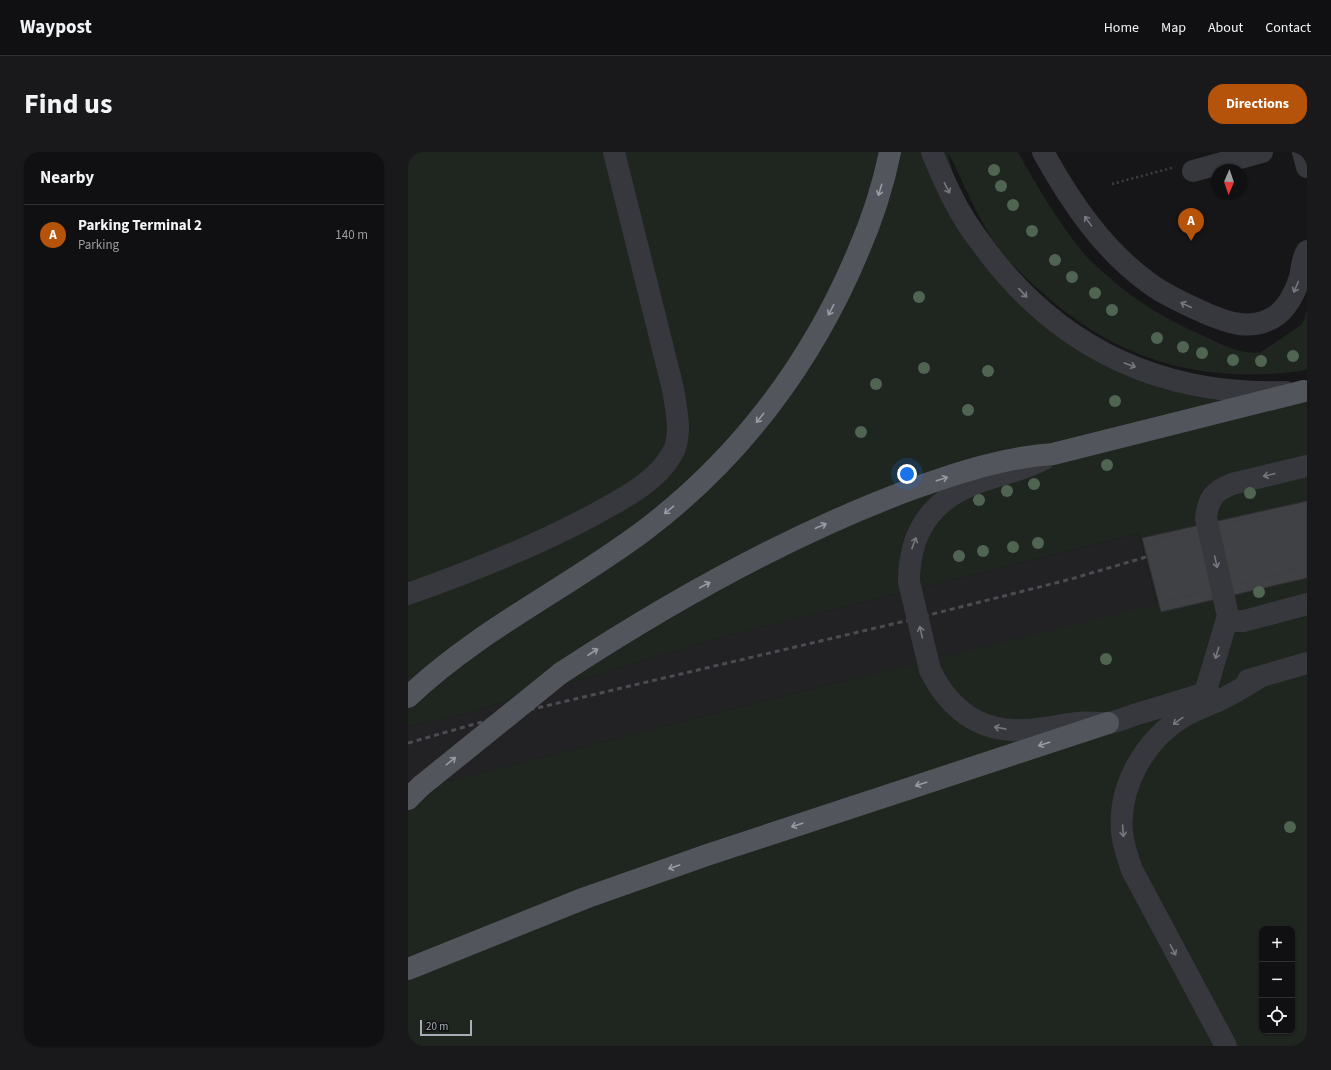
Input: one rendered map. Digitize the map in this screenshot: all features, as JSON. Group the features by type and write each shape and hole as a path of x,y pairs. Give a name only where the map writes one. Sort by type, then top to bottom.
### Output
{"main road":[{"path":"408,697 431,675 456,656 509,619 644,530 694,489 739,444 784,388 815,341 844,285 869,226 888,165 890,152"},
{"path":"414,793 561,673 689,594 809,532 887,498 969,470 1023,457 1053,454 1306,391"},
{"path":"408,969 585,898 737,845 1108,723"}],"street":[{"path":"408,594 466,573 567,530 617,502 645,483 662,468 673,453 678,437 677,413 673,389 614,152"},
{"path":"932,152 945,184 962,216 1002,271 1027,298 1054,322 1084,343 1116,360 1155,374 1202,386 1249,391 1306,391"},
{"path":"1043,152 1059,181 1099,236 1133,270 1166,294 1224,321 1250,325 1263,322 1275,316 1293,294 1300,277 1304,257 1307,251"},
{"path":"1192,171 1262,152"},
{"path":"1304,152 1307,167"},
{"path":"1053,454 1032,465 976,483 947,498 925,521 917,535 909,566 909,582 930,670 937,685 960,711 991,727 1009,730 1026,730 1088,721 1108,723 1307,663"},
{"path":"1205,693 1228,616 1206,518 1207,507 1212,496 1221,488 1307,466"},
{"path":"1228,616 1232,620 1238,622 1307,604"},
{"path":"1226,1046 1132,870 1122,832 1124,798 1131,778 1144,753 1156,739 1186,716 1231,695 1262,676"}],"shaded area":[{"path":"408,152 1018,152 1058,219 1088,258 1116,283 1165,317 1226,346 1240,351 1254,353 1261,352 1301,325 1305,318 1307,308 1307,370 1271,374 1235,374 1201,371 1168,364 1137,353 1106,338 1076,320 1047,297 1015,267 1003,254 985,228 948,154 955,182 1016,288 1160,378 1307,387 1307,1046 408,1046 408,791 1157,604 1139,533 726,636 464,714 408,726"},
{"path":"1139,533 1157,605 824,686 408,791 408,726 464,714 726,636"}],"building":[{"path":"1307,501 1307,578 1161,612 1142,538"}],"railway":[{"path":"408,743 503,716 901,622 1071,579 1146,557"}],"place":[{"name":"Parking Terminal 2","path":"1191,241"}]}
